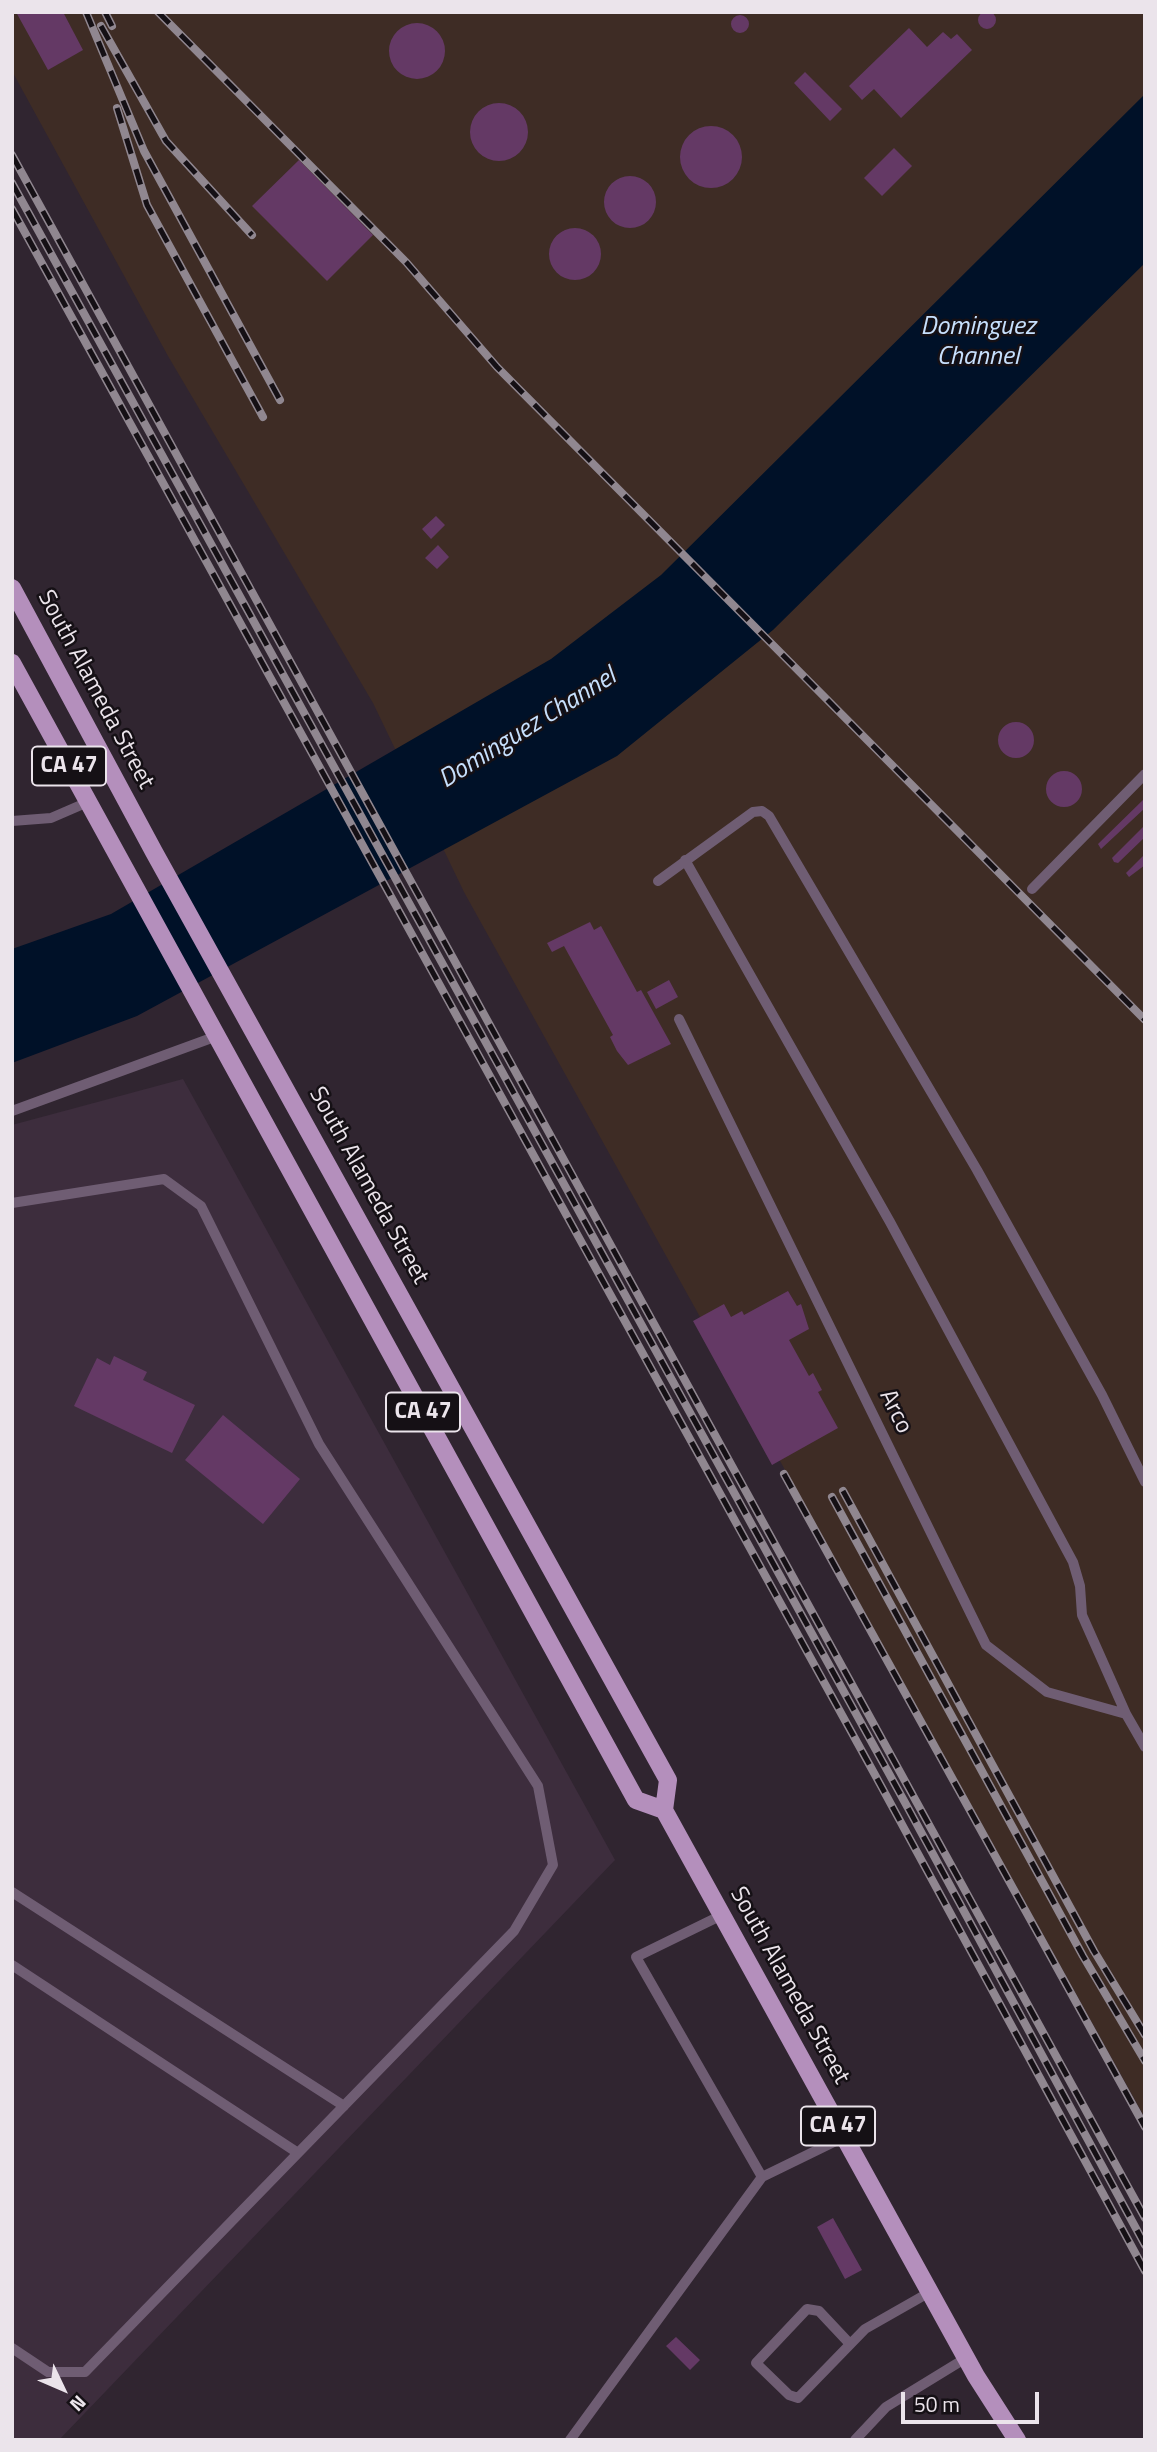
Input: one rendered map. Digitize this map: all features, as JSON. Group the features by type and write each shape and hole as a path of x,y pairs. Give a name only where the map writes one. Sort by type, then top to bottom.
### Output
{"main road":[{"name":"South Alameda Street","path":"12,588 154,852 668,1780 664,1810 966,2358 1017,2440"},
{"name":"CA 47","path":"15,675 214,1030 636,1800 664,1810"}],"lane":[{"path":"1032,888 1145,774"},
{"path":"12,821 51,818 88,802"},
{"path":"658,881 753,812 762,811 769,816 977,1170 1102,1395 1145,1482"},
{"path":"685,860 890,1223 1073,1562 1080,1586 1082,1615 1126,1714 1145,1747"},
{"name":"Arco","path":"679,1020 986,1645 1047,1692 1126,1714"},
{"path":"12,1111 214,1030"},
{"path":"12,1203 164,1178 201,1206 319,1444 538,1786 553,1865 514,1931 85,2372 48,2372 12,2348"},
{"path":"12,1892 344,2106"},
{"path":"722,1915 635,1957 762,2177"},
{"path":"12,1965 298,2152"},
{"path":"570,2440 762,2177 844,2137"},
{"path":"850,2344 819,2311 807,2309 757,2358 756,2363 789,2395 798,2398 865,2329 930,2292"},
{"path":"855,2440 886,2407 966,2358"}],"shaded area":[{"path":"12,12 1145,12 1145,2118 464,892 373,703 168,356 12,71"},
{"path":"183,1079 615,1860 59,2440 12,2440 12,1125"}],"water":[{"name":"Dominguez Channel","path":"1145,94 1145,263 773,630 617,756 137,1016 12,1063 12,949 111,914 551,659 661,575"}],"building":[{"path":"983,11 991,11 996,20 994,27 983,29 978,24 978,16"},
{"path":"16,12 63,12 83,50 48,70"},
{"path":"740,15 746,18 749,24 746,30 740,33 734,30 731,24 734,18"},
{"path":"411,23 423,23 433,27 441,35 445,51 441,67 433,75 423,79 411,79 401,75 393,67 389,57 389,45 393,35 401,27"},
{"path":"909,28 927,47 943,32 951,39 957,34 972,50 901,118 874,89 862,100 849,86"},
{"path":"805,72 842,109 830,121 794,83"},
{"path":"499,103 510,105 523,116 528,132 526,143 515,156 499,161 488,159 475,148 470,132 472,121 483,108"},
{"path":"711,126 733,135 742,157 733,179 711,188 689,179 680,157 689,135"},
{"path":"894,148 912,166 882,196 864,178"},
{"path":"299,160 373,235 327,281 252,206"},
{"path":"630,176 640,178 648,184 654,192 654,212 648,220 640,226 630,228 620,226 612,220 606,212 604,202 606,192 612,184 620,178"},
{"path":"575,228 585,230 593,236 599,244 599,264 593,272 585,278 575,280 565,278 557,272 551,264 549,254 551,244 557,236 565,230"},
{"path":"436,516 445,525 431,539 422,529"},
{"path":"438,545 449,557 437,569 425,558"},
{"path":"1016,722 1029,727 1034,740 1029,753 1016,758 1003,753 998,740 1003,727"},
{"path":"1064,771 1077,776 1082,789 1077,802 1064,807 1051,802 1046,789 1051,776"},
{"path":"1145,798 1145,808 1101,849 1098,844"},
{"path":"1145,825 1145,837 1118,863 1114,862 1112,858"},
{"path":"1145,854 1145,865 1129,877 1126,873"},
{"path":"590,922 594,930 601,926 637,992 641,990 671,1044 628,1065 617,1051 610,1037 613,1035 564,946 552,952 547,943"},
{"path":"669,980 678,997 656,1009 647,992"},
{"path":"788,1291 797,1306 801,1304 809,1329 789,1340 809,1376 813,1373 822,1390 818,1392 838,1428 772,1465 693,1321 724,1304 731,1317 742,1311 744,1315"},
{"path":"114,1356 147,1372 143,1380 195,1405 172,1453 74,1406 97,1358 110,1365"},
{"path":"223,1415 300,1479 263,1524 185,1460"},
{"path":"833,2218 862,2270 845,2279 817,2227"},
{"path":"676,2337 700,2360 690,2370 666,2346"}],"railway":[{"path":"86,12 144,151 280,400"},
{"path":"105,12 112,26"},
{"path":"158,12 406,262 497,367 1145,1020"},
{"path":"101,26 166,141 252,235"},
{"path":"117,108 147,205 263,417"},
{"path":"12,155 1145,2218"},
{"path":"12,183 908,1808 1145,2245"},
{"path":"12,209 874,1773 1145,2271"},
{"path":"784,1474 1145,2127"},
{"path":"843,1491 1094,1951 1145,2035"},
{"path":"832,1497 1083,1956 1145,2061"}]}
